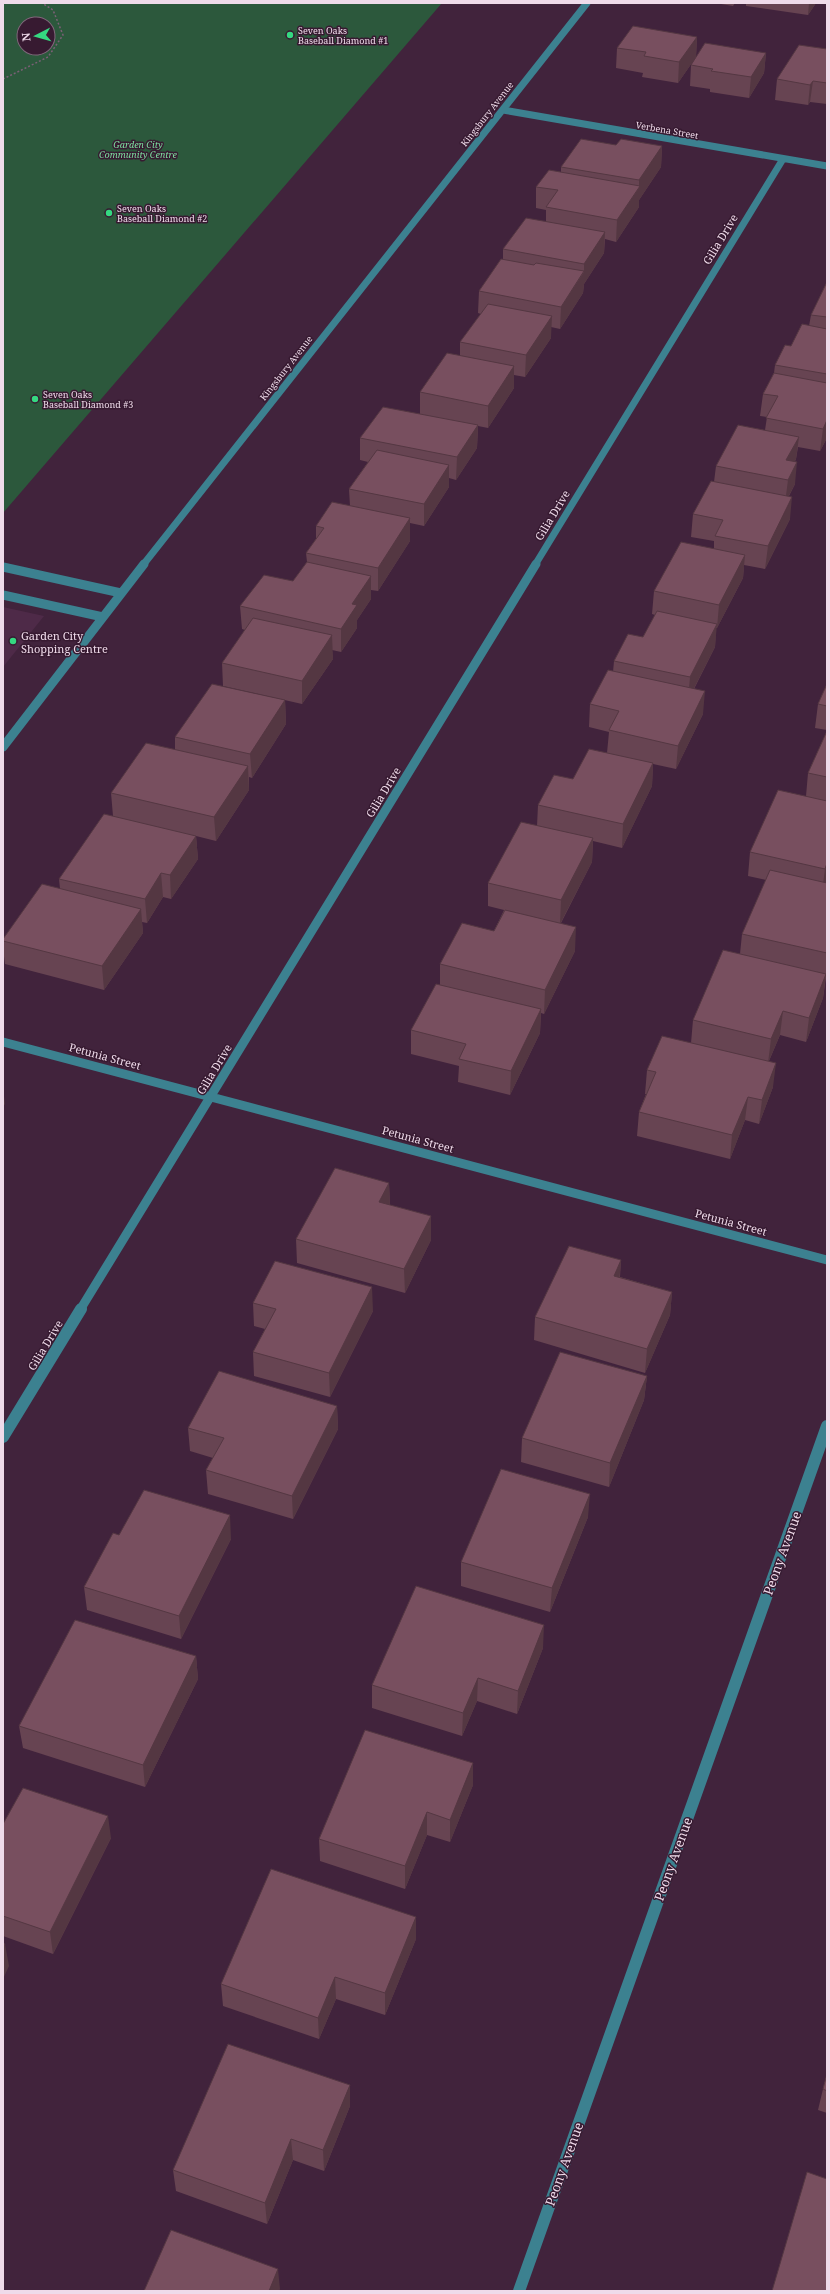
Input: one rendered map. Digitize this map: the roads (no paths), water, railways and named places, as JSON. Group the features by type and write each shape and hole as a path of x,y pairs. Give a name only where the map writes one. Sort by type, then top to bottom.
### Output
{"street":[{"name":"Kingsbury Avenue","path":"3,747 121,593 587,3"},
{"name":"Verbena Street","path":"503,110 827,166"},
{"name":"Gilia Drive","path":"3,1437 212,1097 783,159"},
{"path":"3,568 121,593"},
{"path":"3,594 103,617"},
{"name":"Petunia Street","path":"3,1042 827,1260"},
{"name":"Peony Avenue","path":"519,2291 827,1426"}],"place":[{"name":"Seven Oaks Baseball Diamond #1","path":"290,35"},
{"name":"Seven Oaks Baseball Diamond #2","path":"109,213"},
{"name":"Seven Oaks Baseball Diamond #3","path":"35,399"},
{"name":"Garden City Shopping Centre","path":"13,641"}],"park label":[{"name":"Garden City Community Centre","path":"138,150"}]}
